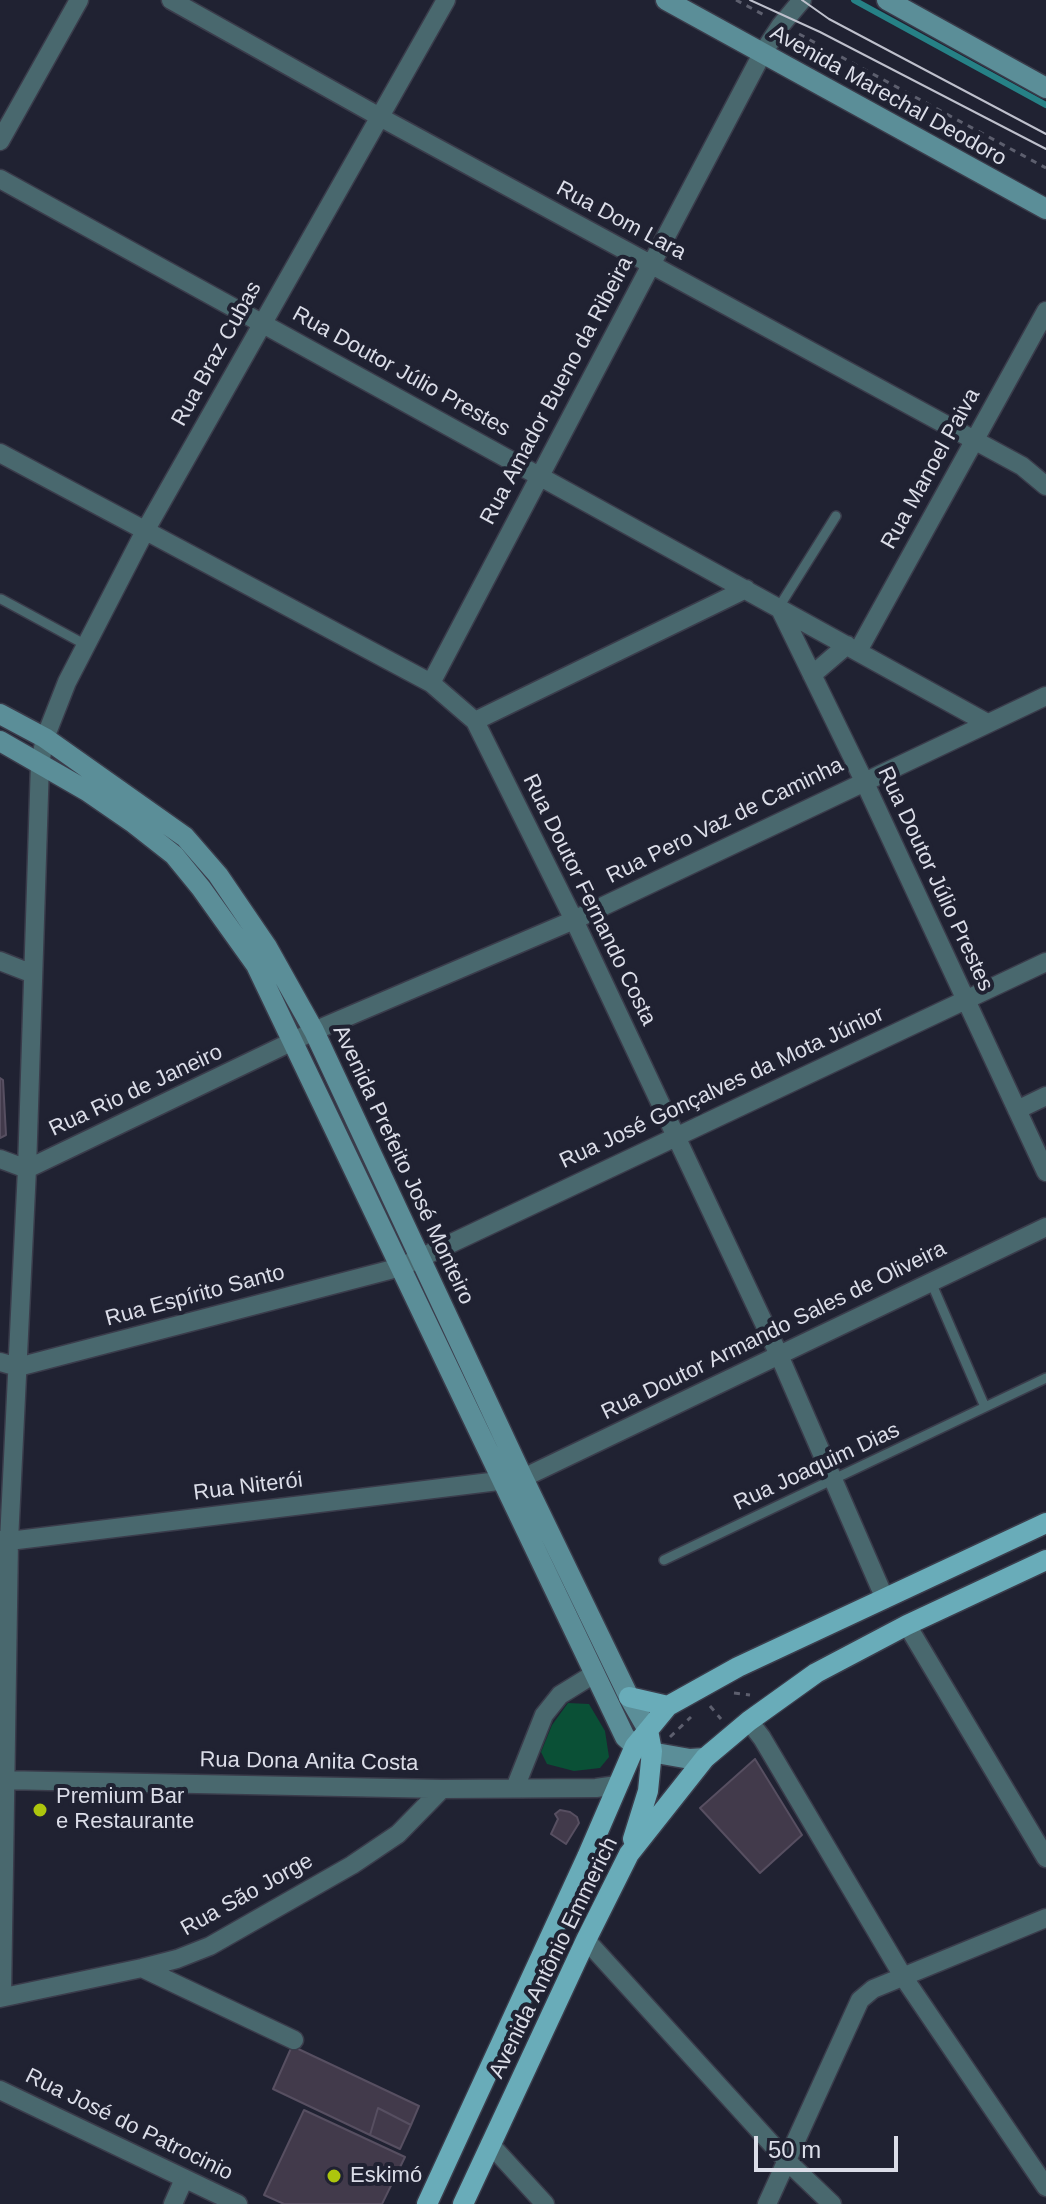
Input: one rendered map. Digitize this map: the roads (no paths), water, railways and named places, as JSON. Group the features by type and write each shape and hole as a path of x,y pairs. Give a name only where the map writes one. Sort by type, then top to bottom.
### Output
{"main road":[{"name":"Avenida Marechal Deodoro","path":"666,0 1046,209"},
{"path":"887,0 1046,88"},
{"name":"Avenida Prefeito José Monteiro","path":"0,714 45,738 185,837 218,875 259,935 314,1031 410,1262 513,1480 611,1710 625,1737 645,1743"},
{"name":"Avenida Prefeito José Monteiro","path":"0,741 121,814 174,855 201,888 256,965 292,1044 410,1262"},
{"name":"Avenida Prefeito José Monteiro","path":"513,1480 629,1697 645,1743"},
{"path":"629,1854 648,1791 645,1743 668,1706 738,1667 1046,1523"},
{"name":"Avenida Antônio Emmerich","path":"463,2204 629,1854 705,1758 749,1721 816,1673 907,1625 1046,1560"},
{"path":"629,1697 668,1706"},
{"path":"645,1743 690,1759 705,1758"},
{"name":"Avenida Antônio Emmerich","path":"427,2204 587,1857 617,1785 645,1743"},
{"path":"617,1785 635,1784 648,1791"}],"street":[{"path":"0,141 79,0"},
{"name":"Rua Dom Lara","path":"171,0 1022,466 1046,486"},
{"name":"Rua Braz Cubas","path":"1,1998 9,1364 27,1169 40,763 45,738 54,709 145,531 446,0"},
{"name":"Rua Amador Bueno da Ribeira","path":"431,683 762,54 802,0"},
{"name":"Rua Doutor Júlio Prestes","path":"0,179 987,723"},
{"name":"Rua Manoel Paiva","path":"852,648 1046,311"},
{"name":"Rua Doutor Fernando Costa","path":"0,453 431,683 475,721 574,920 779,1355 885,1599"},
{"path":"475,721 746,589"},
{"name":"Rua Doutor Júlio Prestes","path":"779,607 864,781 1046,1172"},
{"path":"812,675 852,648"},
{"name":"Rua Pero Vaz de Caminha","path":"292,1044 314,1031 574,920 1046,696"},
{"path":"0,961 33,974"},
{"name":"Rua José Gonçalves da Mota Júnior","path":"410,1262 1046,962"},
{"name":"Rua Rio de Janeiro","path":"27,1169 292,1044"},
{"path":"1017,1110 1046,1096"},
{"path":"0,1159 27,1169"},
{"name":"Rua Doutor Armando Sales de Oliveira","path":"513,1480 1046,1227"},
{"name":"Rua Espírito Santo","path":"9,1364 410,1262"},
{"name":"Rua Niterói","path":"5,1540 513,1480"},
{"path":"907,1625 1046,1858"},
{"path":"515,1788 544,1715 560,1695 594,1674"},
{"path":"749,1721 904,1978 1046,2187"},
{"name":"Rua Dona Anita Costa","path":"3,1780 442,1789 596,1788 617,1785"},
{"name":"Rua São Jorge","path":"1,1998 142,1968 210,1946 352,1865 398,1834 442,1789"},
{"path":"767,2204 860,2000 873,1989 1046,1918"},
{"path":"586,1940 788,2162 832,2204"},
{"path":"142,1968 294,2040"},
{"name":"Rua José do Patrocinio","path":"0,2090 238,2204"},
{"path":"490,2144 545,2204"},
{"path":"173,2204 184,2179"}],"lane":[{"path":"779,607 836,516"},
{"path":"1,599 87,646"},
{"path":"931,1282 985,1407"},
{"name":"Rua Joaquim Dias","path":"664,1560 1046,1378"}],"waterway":[{"path":"854,0 1046,105"}],"tram line":[{"path":"750,0 820,32 1046,149"},
{"path":"802,0 829,19 1046,134"}],"place":[{"name":"Premium Bar e Restaurante","path":"40,1810"},
{"name":"Eskimó","path":"334,2176"}]}
